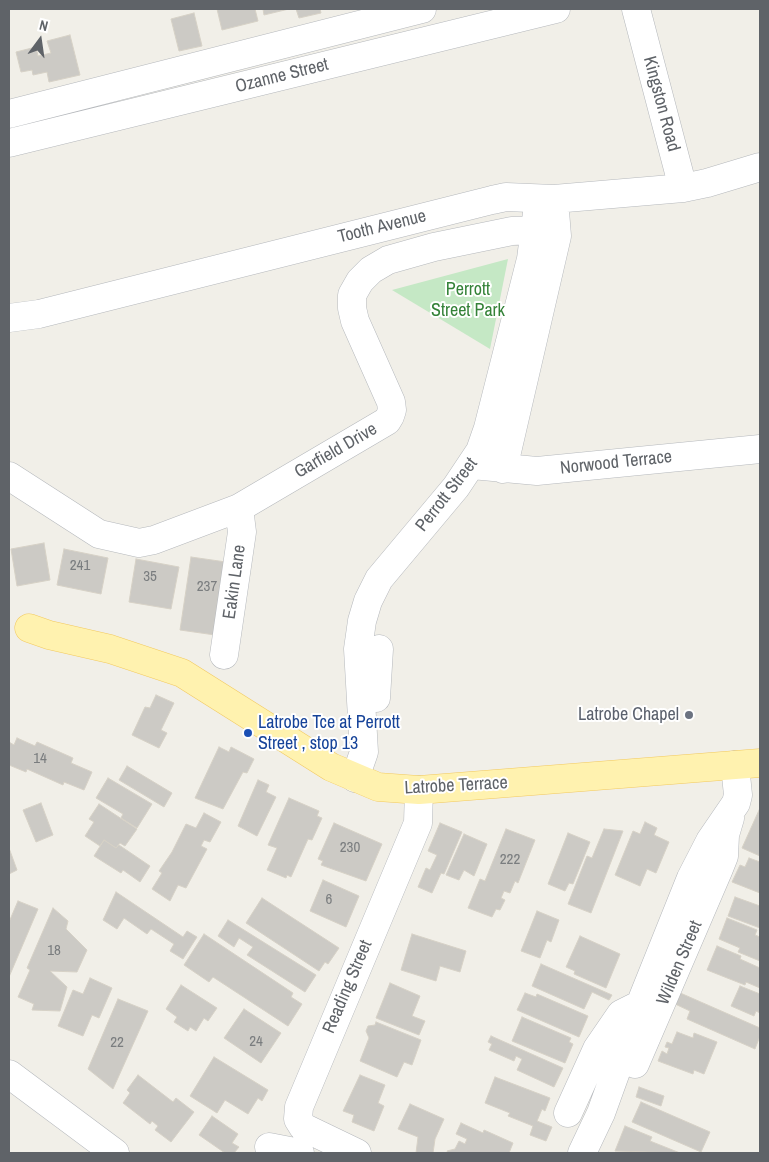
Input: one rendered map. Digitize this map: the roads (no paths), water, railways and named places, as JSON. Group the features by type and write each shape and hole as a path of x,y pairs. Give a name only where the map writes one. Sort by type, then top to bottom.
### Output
{"main road":[{"name":"Latrobe Terrace","path":"19,627 49,636 110,649 182,673 308,753 355,778 378,787 419,790 748,764"}],"street":[{"name":"Ozanne Street","path":"9,114 422,9"},
{"name":"Ozanne Street","path":"9,144 556,9"},
{"name":"Kingston Road","path":"635,12 682,188"},
{"name":"Tooth Avenue","path":"9,318 39,314 506,197 547,199 682,188 707,183 760,167"},
{"name":"Perrott Street","path":"355,778 364,752 358,649 362,621 368,601 379,579 472,465 482,446 531,259 535,230 547,199"},
{"name":"Perrott Street","path":"503,469 556,236 547,199"},
{"name":"Garfield Drive","path":"9,476 99,534 139,543 154,540 239,508 387,421 390,416 392,410 391,402 355,321 352,308 352,295 360,281 371,270 388,260 434,247 505,232 535,230"},
{"name":"Norwood Terrace","path":"472,465 537,471 760,449"},
{"name":"Eakin Lane","path":"224,655 242,532 239,508"},
{"path":"363,721 376,699 379,649"},
{"name":"Wilden Street","path":"601,1113 618,1093 633,1069 688,946 724,856 726,831 748,764"},
{"name":"Reading Street","path":"357,1153 303,1127 299,1121 298,1110 303,1092 418,823 419,790"},
{"name":"Wilden Street","path":"582,1153 601,1113 640,1005 695,869 715,833 736,803"},
{"name":"Wilden Street","path":"568,1113 599,1046 621,1014 640,1005"},
{"path":"9,1074 115,1153"},
{"path":"269,1147 300,1153"}],"place":[{"name":"Latrobe Chapel","path":"689,715"},
{"name":"Latrobe Tce at Perrott Street , stop 13","path":"248,733"}],"park label":[{"name":"Perrott Street Park","path":"468,300"}]}
